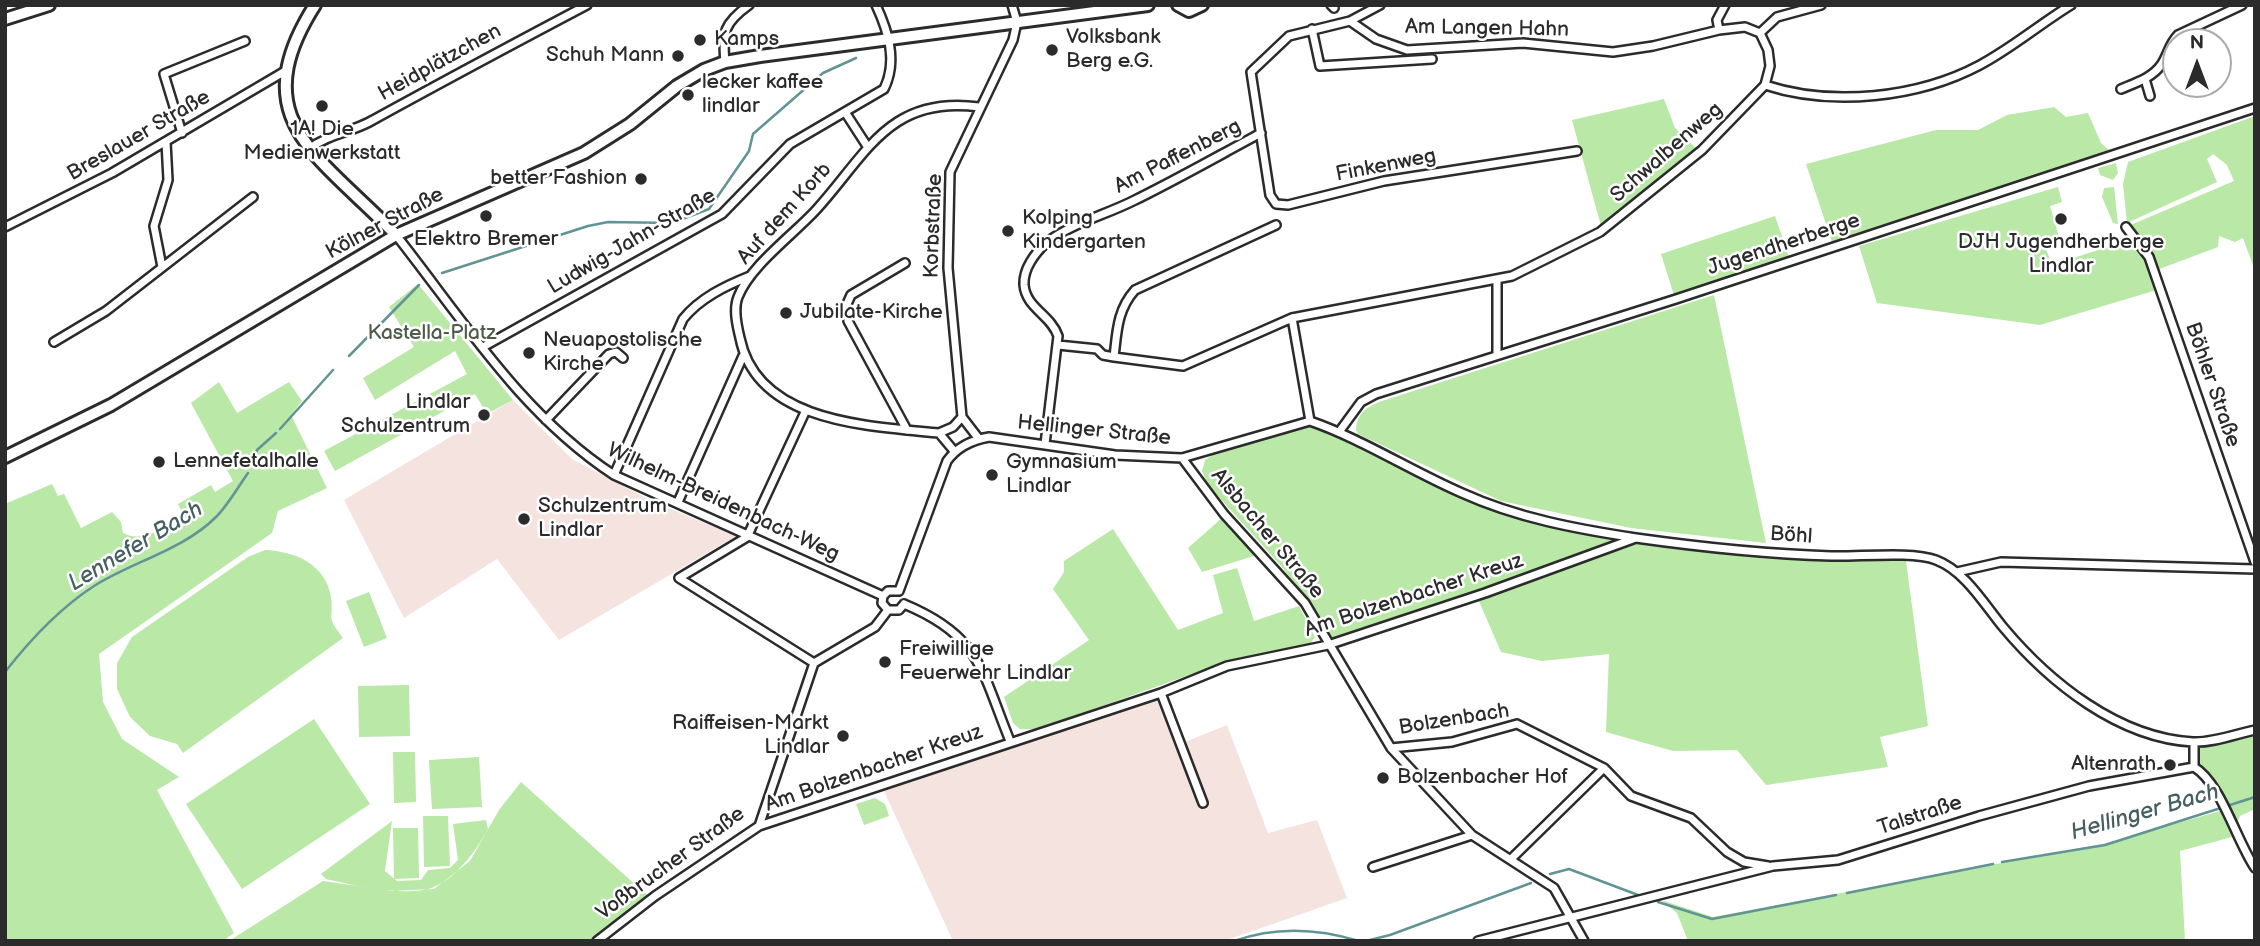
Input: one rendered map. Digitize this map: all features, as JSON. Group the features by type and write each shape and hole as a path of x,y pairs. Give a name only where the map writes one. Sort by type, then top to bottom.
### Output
{"main road":[{"path":"6,17 49,5"},
{"path":"316,5 295,38 287,70 286,103 293,124 309,149 396,236"},
{"name":"Kölner Straße","path":"5,457 111,405 396,236 584,153 631,124 684,81 725,62 1148,5"},
{"path":"1178,5 1189,11 1202,5"}],"street":[{"name":"Heidplätzchen","path":"309,149 319,141 370,122 428,87 587,5"},
{"path":"725,62 723,32 736,15 749,5"},
{"path":"876,5 889,40"},
{"path":"1012,5 1017,22"},
{"name":"Am Langen Hahn","path":"1380,5 1350,21 1376,39 1407,50 1522,43 1628,51 1719,30"},
{"path":"1726,5 1717,20 1719,30 1745,27 1760,33 1768,50 1770,66 1765,85 1787,93 1853,97 1932,85 1982,64 2071,5"},
{"path":"1760,33 1777,17 1821,5"},
{"path":"2122,89 2145,79 2161,65 2172,41 2178,36 2242,5"},
{"path":"1261,133 1251,72 1277,44 1289,36 1350,21"},
{"name":"Korbstraße","path":"962,417 948,268 950,173 1013,40 1017,22"},
{"path":"1312,29 1320,66 1432,59"},
{"name":"Ludwig-Jahn-Straße","path":"483,347 722,214 790,144 884,89 890,79 889,40"},
{"path":"182,133 164,74 245,41"},
{"name":"Breslauer Straße","path":"5,227 166,142 287,70"},
{"path":"2145,79 2150,96"},
{"name":"Schwalbenweg","path":"1058,345 1097,349 1103,355 1114,357 1183,366 1292,318 1512,276 1600,232 1702,150 1765,85"},
{"name":"Auf dem Korb","path":"939,433 854,423 806,410 764,387 743,356 736,320 738,298 751,276 817,209 867,146 919,110 935,105 979,107"},
{"name":"Jugendherberge","path":"1339,432 1360,402 1368,398 2255,107"},
{"path":"845,112 867,146"},
{"name":"Finkenweg","path":"1261,133 1270,195 1276,204 1288,205 1384,181 1577,151"},
{"name":"Am Paffenberg","path":"1058,345 1055,325 1033,306 1026,294 1024,283 1035,255 1058,235 1133,201 1261,133"},
{"path":"162,267 154,226 168,180 166,142"},
{"path":"54,342 106,312 253,197"},
{"path":"1114,357 1118,317 1135,290 1276,225"},
{"name":"Böhler Straße","path":"2126,227 2149,257 2255,562"},
{"name":"Wilhelm-Breidenbach-Weg","path":"396,236 513,389 589,458 614,475 883,596"},
{"path":"905,263 851,295 847,311 848,321 907,430"},
{"path":"614,475 683,319 694,306 732,283 751,276"},
{"path":"1497,279 1497,354"},
{"path":"1292,318 1310,421 1339,432"},
{"path":"1045,444 1058,345"},
{"path":"546,420 609,354 616,352 623,358"},
{"path":"678,502 743,356"},
{"path":"806,410 747,537 679,578 814,663 875,627 888,610"},
{"path":"899,591 947,461 954,451 939,433 953,427 962,417 979,439"},
{"name":"Hellinger Straße","path":"954,451 979,439 1045,444 1115,455 1182,458 1310,421"},
{"name":"Böhl","path":"1339,432 1425,476 1501,509 1636,538 1805,555 1917,556 1936,560 1957,572 2015,641 2096,708 2141,732 2194,742"},
{"name":"Alsbacher Straße","path":"1182,458 1224,514 1305,603 1391,748 1472,835 1554,888 1573,917 1584,941"},
{"name":"Am Bolzenbacher Kreuz","path":"759,826 1161,693 1227,666 1328,645 1485,593 1636,538"},
{"path":"1957,572 2001,562 2255,569"},
{"path":"888,591 899,591 904,596 904,604 895,611 888,610 882,603 883,596 888,591"},
{"path":"904,604 937,618 962,638 980,666 1010,741"},
{"name":"Voßbrucher Straße","path":"597,941 655,897 759,826 814,663"},
{"path":"1161,693 1169,720 1203,803"},
{"name":"Bolzenbach","path":"1391,748 1452,742 1517,724 1604,768 1630,796 1691,818 1727,852 1744,862 1773,866"},
{"path":"2255,730 2194,742 2194,767 2204,773 2255,868"},
{"name":"Talstraße","path":"1478,941 1773,866 1838,860 1979,816 2089,786 2194,767"},
{"path":"1511,859 1604,768"},
{"path":"1373,867 1472,835"}],"shaded area":[{"name":"Schulzentrum Lindlar","path":"513,400 572,459 654,502 736,536 559,640 497,559 404,618 344,500"},
{"path":"1156,698 1175,746 1227,725 1268,833 1317,820 1347,898 1224,941 953,941 884,791"}],"green space":[{"path":"1664,99 1675,128 1696,148 1601,226 1572,120"},
{"path":"2054,107 2066,117 2088,113 2101,143 2110,151 1832,242 1806,164 1936,130 1978,130 2007,115"},
{"path":"2255,116 2255,271 2243,238 2235,242 2219,236 2218,247 2154,271 2160,289 2040,325 1877,303 1859,246 2058,187 2062,202 2050,206 2061,244 2046,249 2052,265 2132,239 2126,227 2234,181 2227,165 2213,154 2207,159 2217,182 2127,223 2123,184 2128,162"},
{"path":"2116,163 2118,173 2113,180 2100,175 2098,168"},
{"path":"2114,187 2118,224 2113,223 2102,197 2104,188"},
{"path":"1775,216 1789,257 1674,295 1661,254"},
{"name":"Kastella-Platz","path":"418,284 513,400 487,414 475,394 335,471 324,451 467,374 455,351 375,400 363,378 414,347 389,307"},
{"path":"1714,295 1766,543 1631,528 1501,501 1358,434 1356,430 1358,419 1364,411 1382,401"},
{"path":"219,382 237,413 289,382 302,401 291,415 327,488 278,511 272,533 99,654 103,702 122,739 179,777 157,790 234,933 223,941 5,941 5,504 52,484 58,496 64,494 81,528 112,512 121,522 123,533 131,536 147,535 184,516 178,504 211,485 215,492 233,481 191,403"},
{"path":"1297,426 1320,428 1494,511 1516,518 1613,537 1613,540 1607,545 1418,614 1333,638 1282,567 1208,485 1202,471 1205,460 1215,453"},
{"path":"1222,518 1257,555 1202,572 1188,548"},
{"path":"1113,529 1178,630 1223,613 1213,575 1237,568 1254,621 1299,606 1315,637 1310,644 1225,662 1083,713 1034,729 1020,729 1013,723 1004,697 1089,640 1053,589 1064,572 1064,561"},
{"path":"1634,542 1776,557 1906,561 1928,726 1880,737 1888,767 1766,785 1737,750 1673,751 1606,732 1609,654 1542,661 1501,652 1478,599"},
{"path":"265,550 287,553 316,568 328,586 331,618 343,638 183,753 177,744 150,736 130,717 117,689 117,663 132,637 248,557"},
{"path":"369,592 387,638 364,647 346,601"},
{"path":"409,685 410,736 359,737 358,686"},
{"path":"314,719 370,804 242,889 186,804"},
{"path":"2255,734 2255,809 2240,816 2236,826 2214,779 2199,763 2198,745"},
{"path":"393,752 415,752 416,802 394,803"},
{"path":"479,757 482,807 432,809 429,760"},
{"path":"521,782 648,896 591,941 229,941 323,881 392,891 434,889 470,861 499,810"},
{"path":"875,798 885,804 889,816 864,825 856,804"},
{"path":"2220,811 2232,837 2180,851 2185,941 1688,941 1677,913 1661,900 1713,917 2108,843"},
{"path":"423,816 448,816 450,866 424,867"},
{"path":"486,820 488,829 463,865 447,880 428,889 377,889 326,879 321,874 392,821 385,871 397,881 421,880 428,870 450,868 458,860 453,824"},
{"path":"393,828 418,828 419,878 394,879"}],"waterway":[{"name":"Lennefer Bach","path":"442,273 588,226 608,222 672,223 709,209 749,151 753,134 823,73 856,58"},
{"path":"349,356 419,285"},
{"name":"Lennefer Bach","path":"280,429 333,370"},
{"name":"Lennefer Bach","path":"252,464 257,450 276,433"},
{"name":"Lennefer Bach","path":"5,672 46,625 81,595 109,577 173,547 203,528 225,507 248,473"},
{"name":"Hellinger Bach","path":"2002,862 2105,845 2255,797"},
{"name":"Hellinger Bach","path":"1847,893 1993,864"},
{"name":"Hellinger Bach","path":"1550,874 1569,869 1638,895"},
{"name":"Hellinger Bach","path":"1366,941 1390,935 1531,883"},
{"name":"Hellinger Bach","path":"1658,902 1712,919 1836,895"},
{"name":"Hellinger Bach","path":"1234,941 1265,933 1296,930 1328,933 1359,941"}],"place":[{"name":"Kamps","path":"700,40"},
{"name":"Volksbank Berg e.G.","path":"1052,50"},
{"name":"Schuh Mann","path":"678,56"},
{"name":"lecker kaffee lindlar","path":"688,95"},
{"name":"1A! Die Medienwerkstatt","path":"322,106"},
{"name":"better Fashion","path":"641,179"},
{"name":"Elektro Bremer","path":"486,216"},
{"name":"DJH Jugendherberge Lindlar","path":"2061,219"},
{"name":"Kolping Kindergarten","path":"1008,231"},
{"name":"Jubilate-Kirche","path":"786,313"},
{"name":"Neuapostolische Kirche","path":"529,353"},
{"name":"Lindlar Schulzentrum","path":"484,415"},
{"name":"Lennefetalhalle","path":"159,462"},
{"name":"Gymnasium Lindlar","path":"992,475"},
{"name":"Schulzentrum Lindlar","path":"524,519"},
{"name":"Freiwillige Feuerwehr Lindlar","path":"885,662"},
{"name":"Raiffeisen-Markt Lindlar","path":"843,736"},
{"name":"Altenrath","path":"2170,765"},
{"name":"Bolzenbacher Hof","path":"1383,778"}]}
